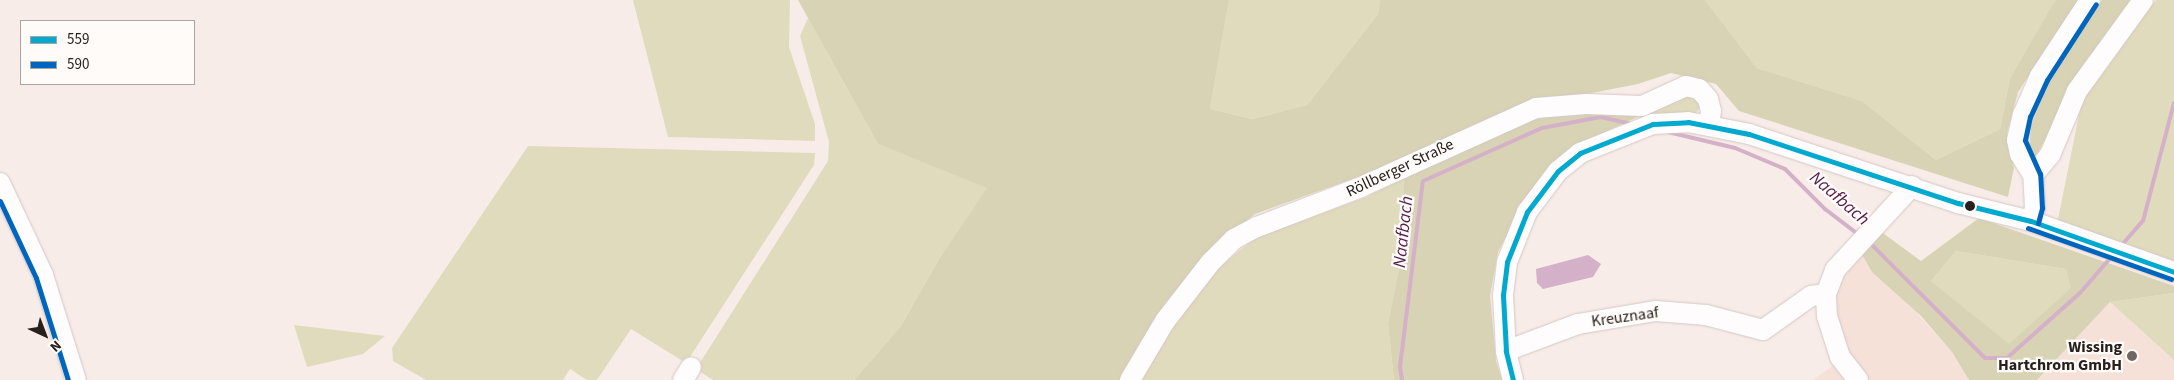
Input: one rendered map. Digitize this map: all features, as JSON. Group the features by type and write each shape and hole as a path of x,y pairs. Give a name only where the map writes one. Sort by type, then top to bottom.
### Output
{"street":[{"path":"2031,222 2035,208 2033,175 2017,140 2022,115 2040,76 2090,0"},
{"path":"2033,175 2050,155 2078,91 2143,0"},
{"name":"Röllberger Straße","path":"1130,380 1165,320 1210,263 1234,239 1258,227 1361,187 1536,108 1586,104 1642,106 1686,86 1699,89 1708,99 1711,111 1709,125"},
{"path":"1513,380 1506,351 1503,321 1506,262 1528,212 1558,171 1580,153 1628,132 1653,124 1709,125 2031,222 2174,272"},
{"path":"0,183 43,275 76,380"},
{"path":"1858,380 1837,350 1827,316 1826,294 1834,270 1851,250 1876,228 1912,186"},
{"name":"Kreuznaaf","path":"1506,351 1578,324 1656,311 1706,315 1764,330 1810,296 1826,294"}],"shaded area":[{"path":"633,0 790,0 789,47 815,124 815,141 668,137"},
{"path":"798,0 1229,0 1210,109 1252,119 1307,105 1378,14 1380,0 1705,0 1757,68 1862,101 1936,160 2000,129 2010,78 2052,6 2056,0 2079,0 2018,92 2007,133 2014,168 2008,197 1739,111 1716,84 1671,73 1638,84 1525,106 1377,170 1255,214 1224,240 1120,380 854,380 901,326 939,259 987,188 878,144"},
{"path":"1229,0 1380,0 1378,14 1307,105 1252,119 1210,109"},
{"path":"1705,0 2056,0 2010,78 2000,129 1936,160 1862,101 1757,68"},
{"path":"2102,0 2134,0 2082,66 2036,157 2029,152 2031,126 2049,80"},
{"path":"2156,0 2174,0 2174,263 2057,224 2084,90"},
{"path":"808,18 878,144 988,187 939,259 901,326 854,380 713,380 696,369 828,161 829,142 800,36"},
{"path":"1687,93 1703,102 1695,115 1637,117 1634,112"},
{"path":"1557,110 1634,112 1637,117 1578,145 1522,206 1498,252 1490,296 1496,361 1502,380 1394,380 1388,324 1400,262 1404,176 1445,154"},
{"path":"528,146 815,153 814,165 686,363 631,329 597,380 587,380 570,369 563,380 426,380 393,361 392,348"},
{"path":"1404,176 1400,262 1388,324 1394,380 1141,380 1173,325 1217,269 1256,237 1367,197"},
{"path":"1979,218 2174,286 2174,293 2110,302 2037,380 1969,380 1952,352 1921,316 1872,272 1859,249 1880,231 1921,261","holes":["1956,251 2066,269 2071,288 2009,344 1931,281"]},
{"path":"1859,249 1952,352 1969,380 1859,380 1833,337 1835,270"},
{"path":"1956,251 2066,269 2072,288 2009,345 1931,281"},
{"path":"1588,255 1601,264 1593,277 1543,289 1537,283 1536,269"},
{"path":"2174,293 2174,360 2110,302"},
{"path":"2110,302 2174,360 2174,380 2037,380"},
{"path":"294,325 385,336 363,354 307,367"},
{"path":"1835,363 1856,380 1813,380 1831,367"}],"waterway":[{"name":"Naafbach","path":"2120,247 2143,221 2174,103"},
{"name":"Naafbach","path":"1402,380 1400,367 1423,181 1542,128 1601,117 1632,124"},
{"name":"Naafbach","path":"1668,132 1735,148 1785,169 1825,209 1859,235"},
{"name":"Naafbach","path":"1869,242 1985,358 2007,358 2080,293 2112,256"}],"transit line":[{"name":"590","path":"2038,223 2042,208 2040,174 2025,140 2030,117 2047,80 2096,4"},
{"name":"559","path":"1513,380 1506,351 1503,295 1507,262 1527,212 1558,171 1580,153 1653,124 1688,122 1749,134 1958,203 2031,221 2174,272"},
{"name":"590","path":"0,201 36,278 68,380"},
{"name":"590","path":"2028,228 2171,279"}],"place":[{"name":"Wissing Hartchrom GmbH","path":"2132,356"}]}
